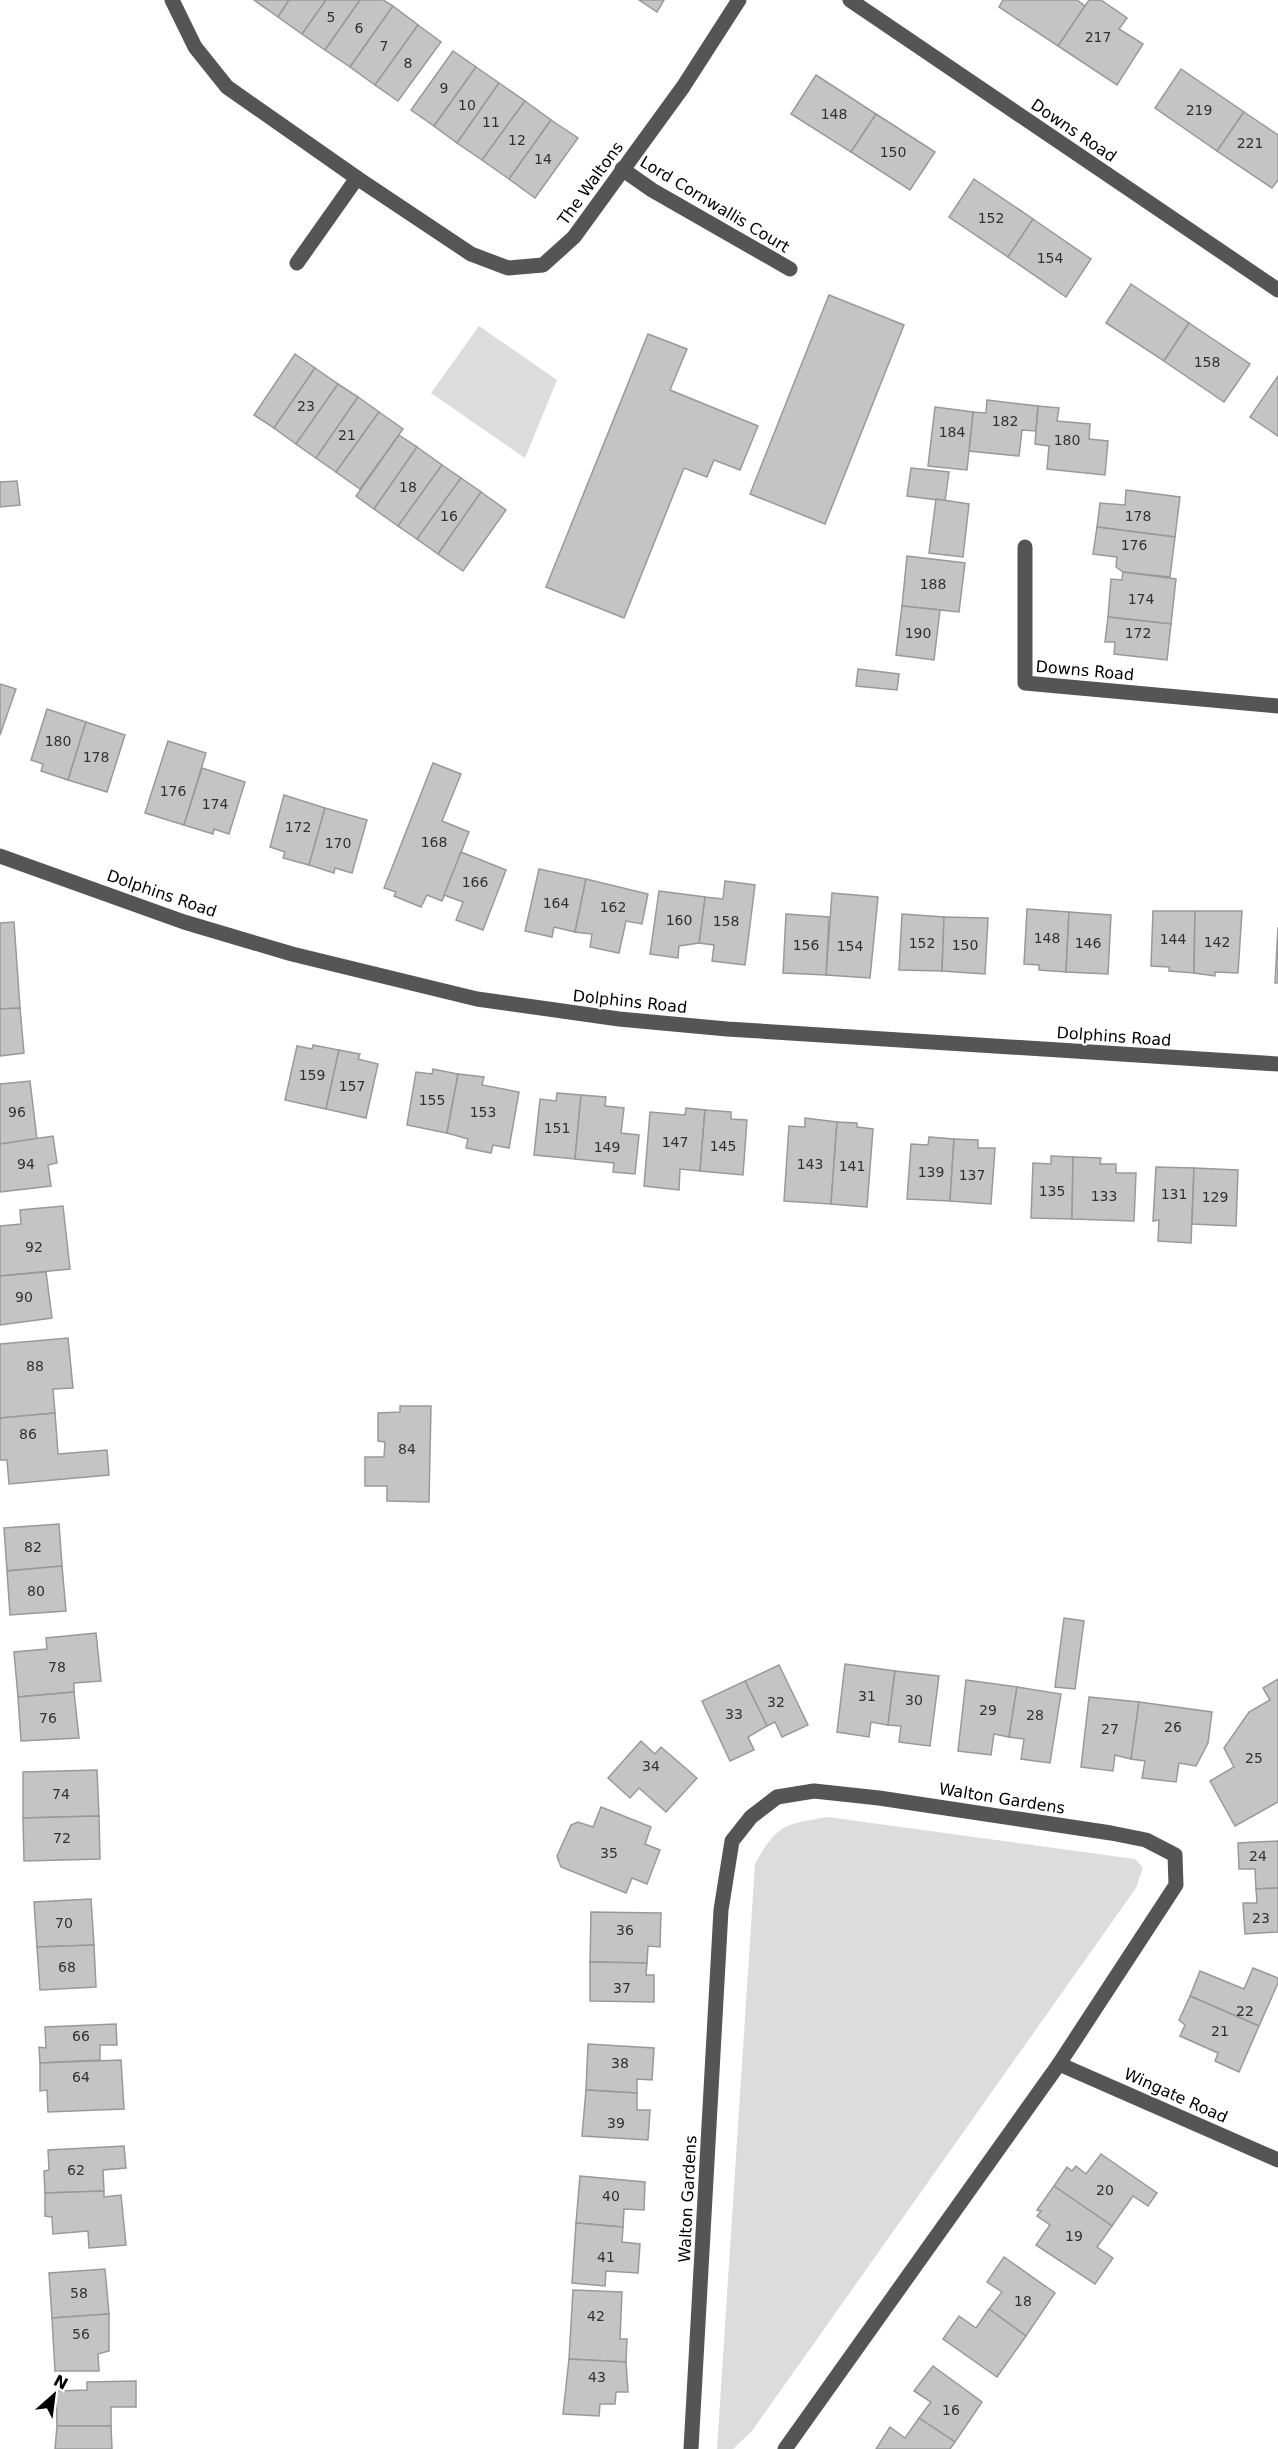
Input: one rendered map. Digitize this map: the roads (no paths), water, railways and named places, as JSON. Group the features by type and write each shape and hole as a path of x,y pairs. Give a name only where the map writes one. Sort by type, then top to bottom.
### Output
{"street":[{"name":"The Waltons","path":"172,0 195,48 227,87 471,254 508,268 543,265 574,237 683,87 740,0"},
{"name":"Downs Road","path":"850,0 1278,290"},
{"name":"Lord Cornwallis Court","path":"622,169 652,190 789,268"},
{"path":"297,263 357,178"},
{"name":"Downs Road","path":"1026,547 1025,683 1278,706"},
{"name":"Dolphins Road","path":"0,856 184,921 260,945 354,971 477,999 619,1019 727,1029 1278,1064"},
{"name":"Walton Gardens","path":"691,2449 721,1910 732,1841 751,1817 777,1797 814,1791 891,1800 1111,1833 1146,1840 1175,1855 1176,1885 1059,2064 785,2449"},
{"name":"Wingate Road","path":"1059,2064 1278,2160"}]}
